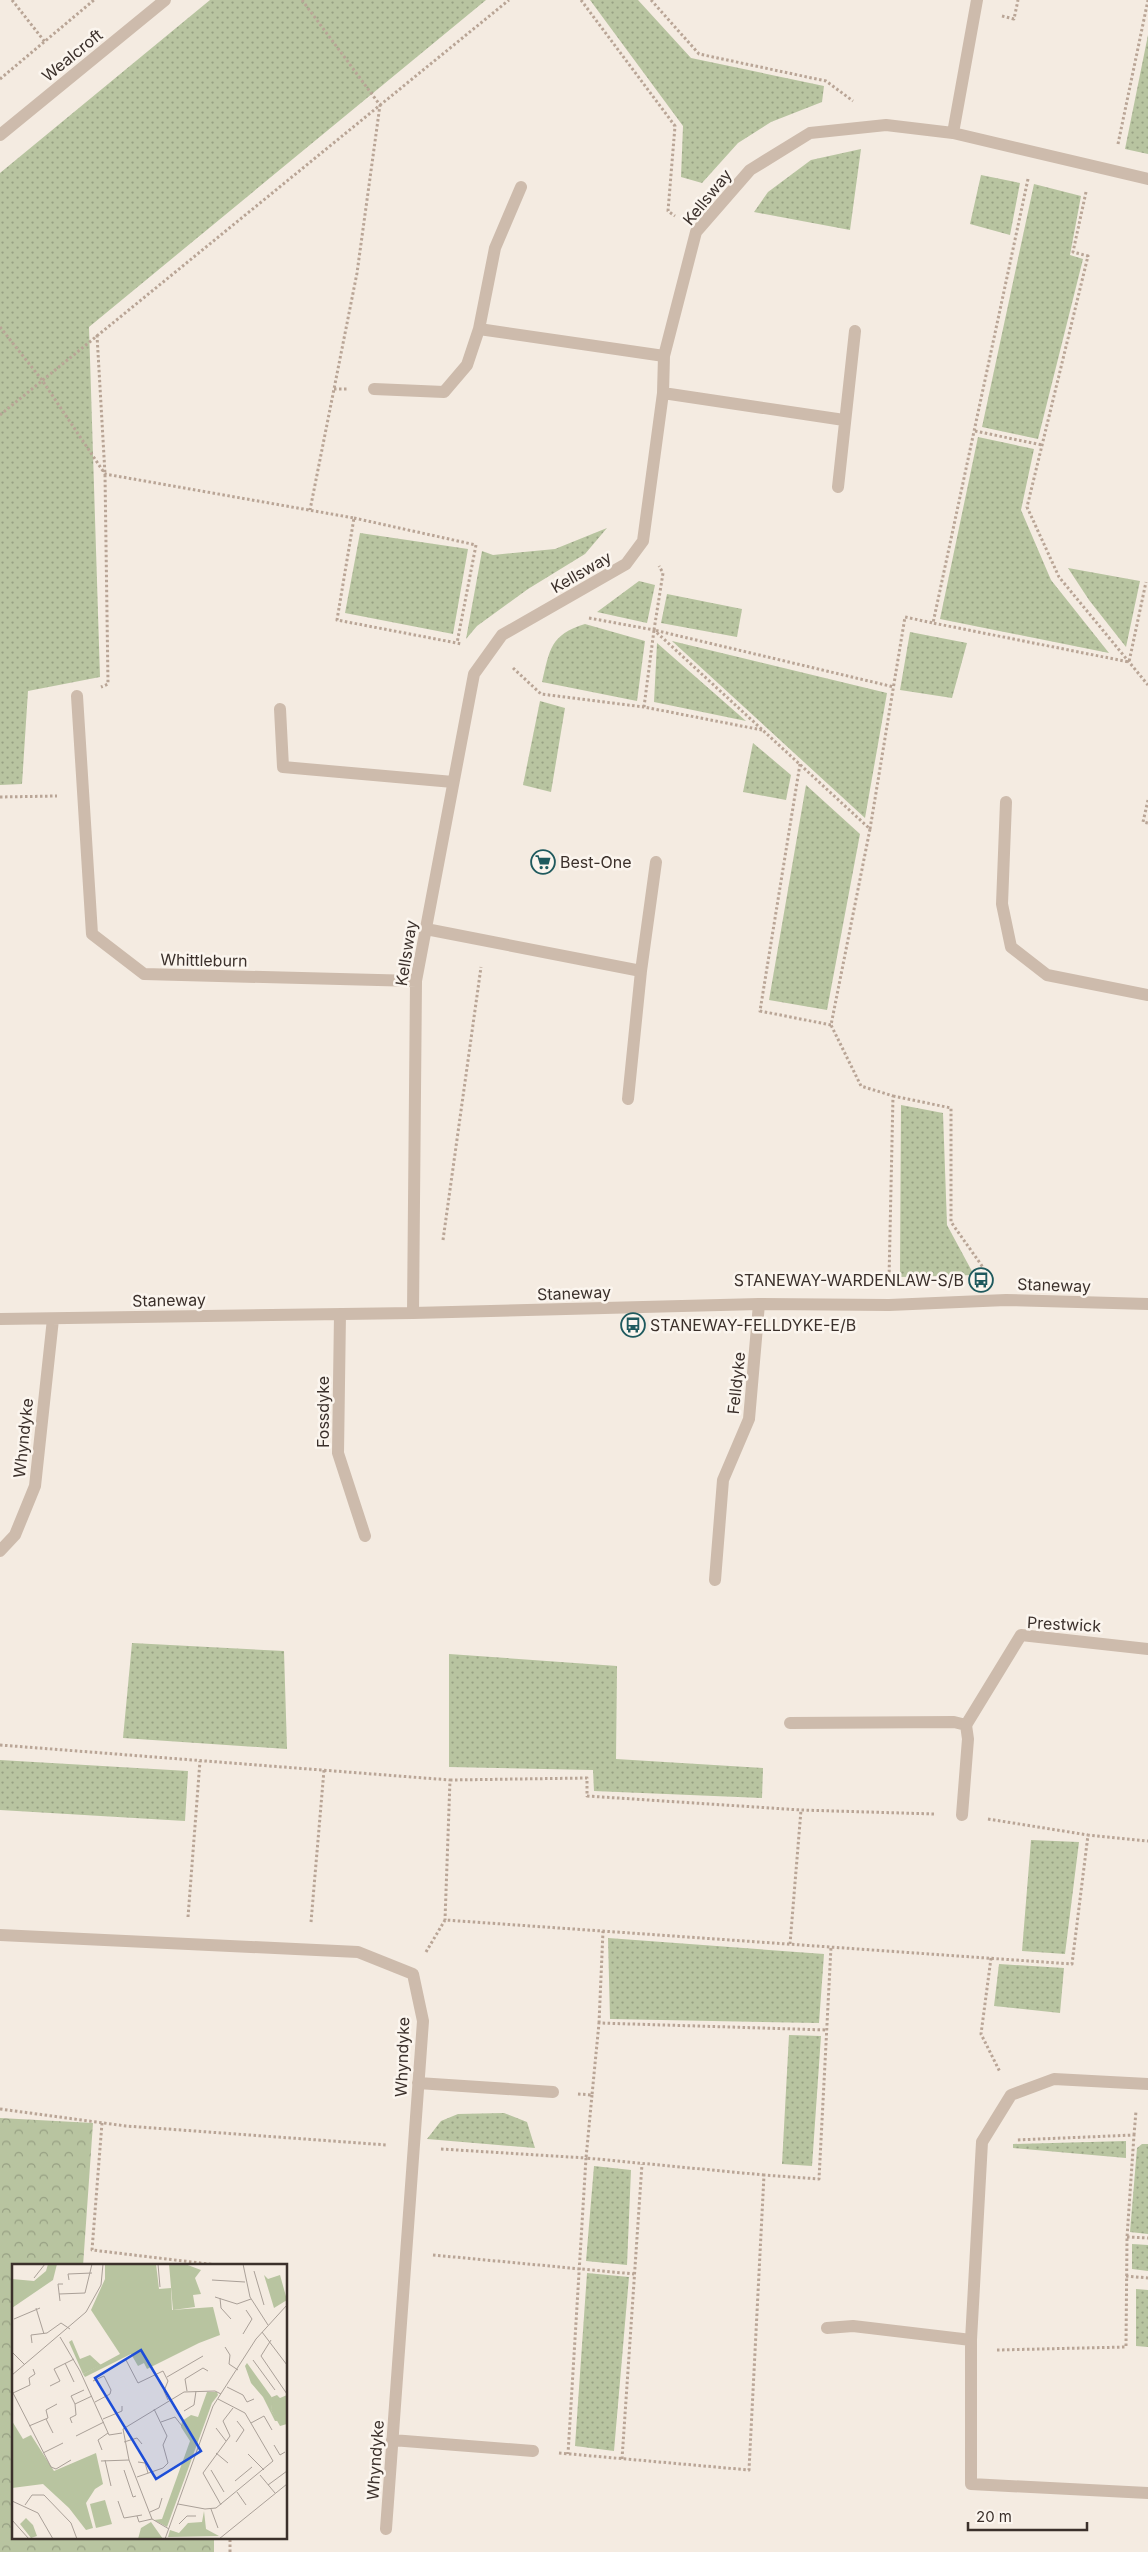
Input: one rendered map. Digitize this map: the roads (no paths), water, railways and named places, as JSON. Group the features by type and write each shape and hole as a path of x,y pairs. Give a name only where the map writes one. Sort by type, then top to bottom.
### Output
{"street":[{"name":"Wealcroft","path":"0,135 165,0"},
{"path":"953,132 977,0"},
{"name":"Kellsway","path":"412,1313 416,981 474,674 502,635 626,564 643,541 663,393 664,356 696,232 750,170 810,133 886,125 953,132 1148,179"},
{"path":"374,389 444,392 467,365 480,329 495,248 521,187"},
{"path":"480,329 664,356"},
{"path":"838,487 855,331"},
{"path":"663,393 844,420"},
{"name":"Whittleburn","path":"77,696 92,934 144,974 416,981"},
{"path":"280,708 283,767 453,782"},
{"path":"1006,802 1002,904 1011,947 1047,975 1148,995"},
{"path":"628,1099 641,971 656,862"},
{"path":"426,929 641,971"},
{"name":"Staneway","path":"0,1319 412,1313 759,1304 889,1305 1006,1300 1148,1304"},
{"name":"Felldyke","path":"715,1580 723,1480 750,1419 759,1304"},
{"name":"Fossdyke","path":"340,1314 338,1453 365,1536"},
{"name":"Whyndyke","path":"0,1552 15,1535 35,1486 53,1319"},
{"name":"Prestwick","path":"966,1725 1021,1635 1148,1650"},
{"path":"790,1723 954,1722 966,1725 968,1739 962,1815"},
{"name":"Whyndyke","path":"0,1935 358,1952 413,1974 423,2021 386,2529"},
{"path":"1148,2084 1054,2079 1011,2095 982,2142 971,2345 971,2484 1148,2493"},
{"path":"418,2083 553,2092"},
{"path":"827,2328 853,2326 971,2345"},
{"path":"392,2440 533,2450"}],"place":[{"name":"Best-One","path":"543,862"},
{"name":"STANEWAY-WARDENLAW-S/B","path":"981,1280"},
{"name":"STANEWAY-FELLDYKE-E/B","path":"633,1325"}]}
